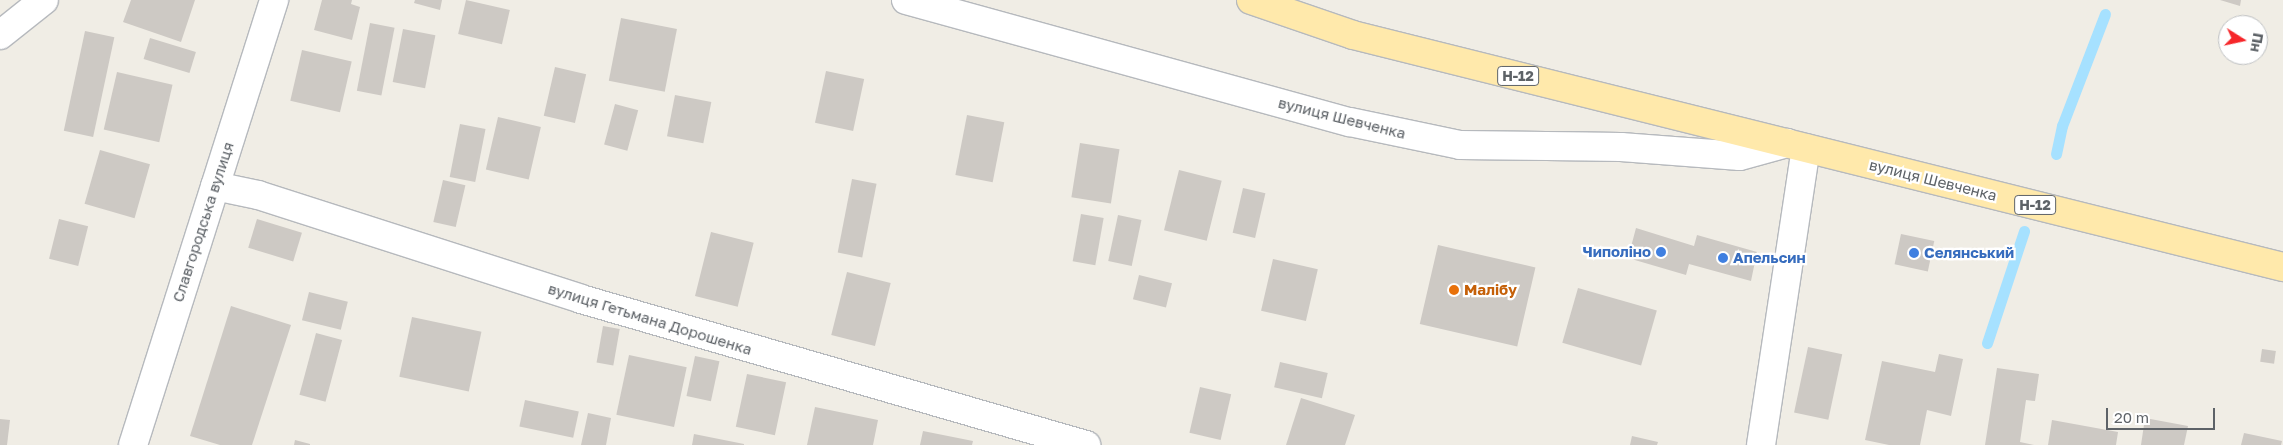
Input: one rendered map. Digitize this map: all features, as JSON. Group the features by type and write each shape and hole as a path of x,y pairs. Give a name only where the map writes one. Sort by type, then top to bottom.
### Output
{"main road":[{"name":"вулиця Шевченка","path":"1251,0 1353,35 2283,267"}],"street":[{"path":"0,35 44,0"},
{"name":"Славгородська вулиця","path":"133,445 274,0"},
{"name":"вулиця Шевченка","path":"906,0 1350,122 1460,145 1621,147 1740,156 1797,145"},
{"path":"1761,445 1797,145"},
{"name":"вулиця Гетьмана Дорошенка","path":"215,186 258,195 628,313 1086,445"}],"building":[{"path":"131,0 195,0 181,42 123,22"},
{"path":"322,0 352,0 351,4 360,7 352,40 314,30"},
{"path":"415,0 442,0 440,10 414,3"},
{"path":"466,0 510,10 502,44 458,34"},
{"path":"2220,0 2241,0 2240,6"},
{"path":"621,18 677,29 665,92 609,81"},
{"path":"370,23 395,28 381,96 357,91"},
{"path":"403,29 435,35 425,88 393,82"},
{"path":"85,31 114,37 93,137 64,131"},
{"path":"150,38 196,52 189,73 144,59"},
{"path":"302,50 352,61 340,112 290,101"},
{"path":"555,67 586,74 575,123 544,116"},
{"path":"826,71 864,79 853,131 815,123"},
{"path":"117,72 173,85 159,142 104,129"},
{"path":"675,95 711,102 703,143 667,136"},
{"path":"615,104 638,110 627,151 604,145"},
{"path":"967,115 1004,122 993,182 955,175"},
{"path":"498,117 541,127 529,180 486,170"},
{"path":"460,124 486,129 475,182 450,177"},
{"path":"1080,143 1120,149 1111,204 1071,197"},
{"path":"100,150 150,164 135,218 85,204"},
{"path":"1179,170 1222,181 1207,241 1164,230"},
{"path":"852,179 877,184 862,257 838,253"},
{"path":"443,180 465,185 456,227 433,222"},
{"path":"1243,188 1265,193 1255,238 1233,233"},
{"path":"1081,214 1104,218 1095,265 1073,261"},
{"path":"1118,215 1141,220 1132,266 1108,261"},
{"path":"59,219 88,226 78,266 49,259"},
{"path":"257,219 302,233 293,261 248,248"},
{"path":"1636,228 1694,246 1697,235 1757,252 1751,281 1689,264 1686,275 1628,258"},
{"path":"711,232 754,243 738,307 695,296"},
{"name":"Селянський","path":"1901,234 1934,241 1928,271 1895,264"},
{"path":"1438,245 1535,267 1517,346 1420,324"},
{"path":"1273,259 1318,269 1306,321 1261,311"},
{"path":"847,272 891,283 875,346 831,335"},
{"path":"1139,275 1172,283 1166,307 1133,299"},
{"path":"1578,288 1657,311 1641,365 1562,343"},
{"path":"309,292 348,302 341,330 302,320"},
{"path":"231,306 291,325 252,445 220,445 190,436"},
{"path":"412,317 481,332 469,391 399,377"},
{"path":"603,326 620,329 613,365 597,362"},
{"path":"316,333 342,340 326,402 299,395"},
{"path":"1808,347 1842,354 1828,420 1794,413"},
{"path":"2262,349 2276,351 2274,364 2260,362"},
{"path":"1939,354 1963,359 1951,416 1927,410 1920,445 1889,445 1865,440 1882,361 1935,372"},
{"path":"629,355 687,367 674,427 616,415"},
{"path":"695,356 719,361 711,401 686,396"},
{"path":"1280,362 1328,373 1322,398 1274,387"},
{"path":"1997,368 2039,374 2035,401 2026,400 2020,442 2034,445 1985,445"},
{"path":"747,374 786,382 775,435 736,427"},
{"path":"1200,387 1231,394 1221,440 1189,433"},
{"path":"1301,398 1355,415 1345,445 1286,445"},
{"path":"525,400 579,411 573,438 519,426"},
{"path":"815,407 878,420 873,445 807,445"},
{"path":"588,413 611,418 606,445 581,445"},
{"path":"2145,418 2188,426 2184,445 2141,445"},
{"path":"0,419 10,420 7,445 0,445"},
{"path":"2052,420 2118,432 2116,445 2048,445"},
{"path":"923,431 973,441 972,445 920,445"},
{"path":"2244,433 2282,441 2281,445 2241,445"},
{"path":"694,434 744,444 744,445 692,445"},
{"path":"1632,436 1658,442 1657,445 1630,445"},
{"path":"295,440 310,444 310,445 294,445"}],"waterway":[{"path":"2056,154 2062,126 2105,14"},
{"path":"1987,343 2024,231"}],"place":[{"name":"Чиполіно","path":"1661,252"},
{"name":"Селянський","path":"1914,253"},
{"name":"Апельсин","path":"1723,258"},
{"name":"Малібу","path":"1454,290"}]}
